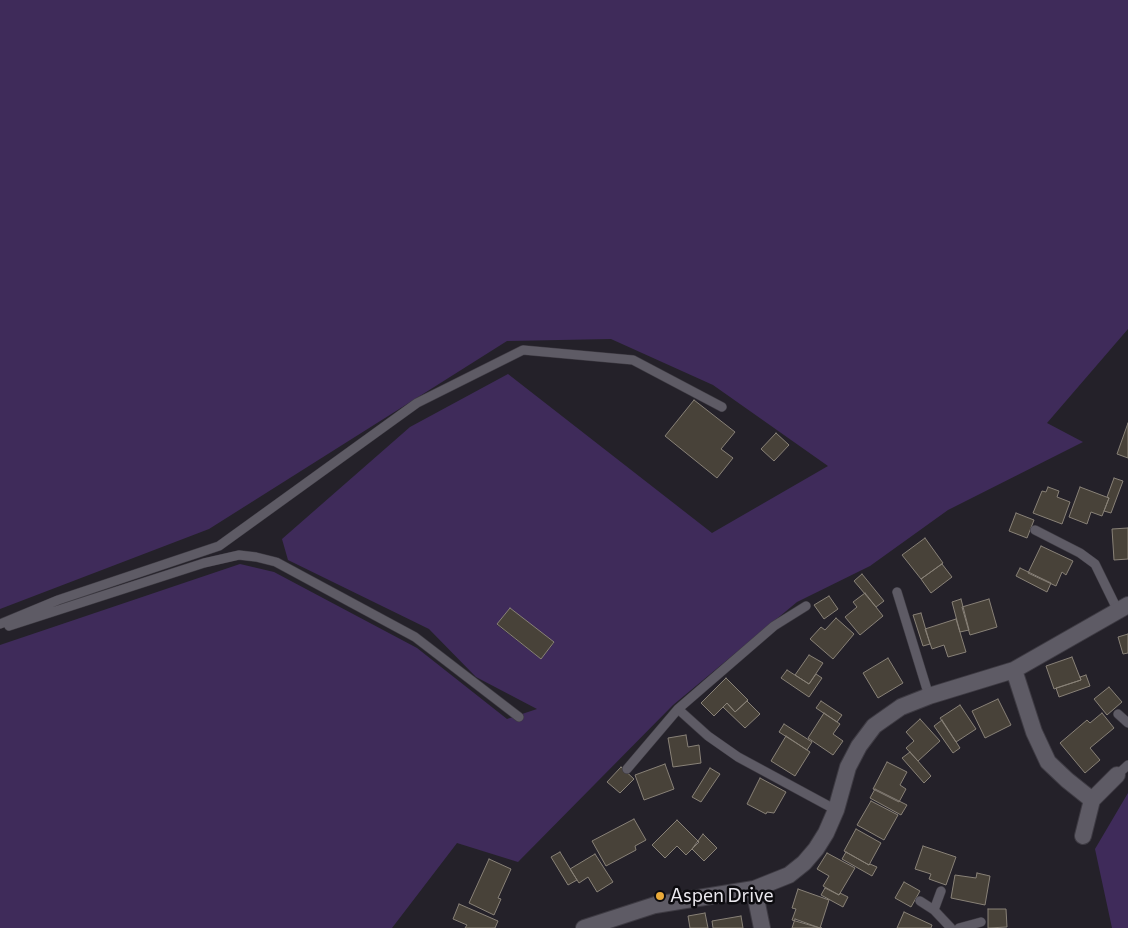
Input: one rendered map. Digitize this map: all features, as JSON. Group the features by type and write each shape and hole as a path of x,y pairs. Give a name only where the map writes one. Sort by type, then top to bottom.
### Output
{"street":[{"path":"584,928 655,905 754,889 789,875 816,850 826,833 836,810 848,767 859,746 874,726 901,706 1014,670 1123,608"},
{"path":"1014,670 1034,732 1048,762 1092,800"},
{"path":"1083,836 1092,800 1123,770"},
{"path":"754,889 762,928"}],"lane":[{"path":"0,624 58,600 219,546 417,403 523,350 633,360 722,407"},
{"path":"1035,530 1080,553 1095,564 1123,608"},
{"path":"0,628 204,563 239,555 256,557 276,562 415,637 519,717"},
{"path":"897,592 929,696"},
{"path":"627,769 678,709 774,626 806,606"},
{"path":"678,709 708,736 738,757 836,810"},
{"path":"1118,714 1128,724"},
{"path":"934,910 941,891"},
{"path":"920,901 934,910 951,928"},
{"path":"959,928 981,922"}],"shaded area":[{"path":"0,0 1128,0 1128,329 1047,423 1083,442 948,510 870,566 797,602 673,705 518,862 457,843 392,928 0,928 0,645 240,564 274,572 417,648 507,719 537,709 476,677 429,629 288,560 282,539 410,427 508,374 712,533 828,466 713,385 611,339 507,341 209,529 0,609","holes":["510,608 554,643 541,659 497,625"]},
{"path":"1128,793 1128,928 1112,928 1095,849"}],"building":[{"path":"694,400 735,432 721,449 733,458 717,478 665,436"},
{"path":"1128,423 1128,458 1117,454"},
{"path":"776,433 789,445 774,461 761,449"},
{"path":"1114,478 1123,481 1111,513 1104,511"},
{"path":"1048,487 1059,491 1057,497 1070,502 1062,524 1033,513 1042,491 1046,492"},
{"path":"1080,487 1109,498 1102,516 1091,512 1087,524 1069,517"},
{"path":"1016,513 1034,520 1027,538 1009,531"},
{"path":"1128,528 1128,559 1114,560 1112,529"},
{"path":"925,538 943,563 921,579 902,555"},
{"path":"1041,546 1073,561 1066,575 1062,572 1056,586 1028,573"},
{"path":"942,564 952,577 931,593 921,579"},
{"path":"1020,568 1051,583 1047,592 1016,576"},
{"path":"862,574 884,601 876,607 854,581"},
{"path":"865,593 883,616 860,635 845,617 857,607 853,602"},
{"path":"829,596 838,609 824,619 814,605"},
{"path":"961,599 969,630 960,632 952,602"},
{"path":"989,599 997,627 970,635 962,607"},
{"path":"510,608 554,642 541,659 497,624"},
{"path":"921,613 930,644 923,646 913,615"},
{"path":"836,618 854,634 833,659 810,639 821,627 825,630"},
{"path":"956,619 966,652 948,657 944,645 932,649 925,629"},
{"path":"1128,634 1128,653 1123,654 1118,637"},
{"path":"809,655 823,663 809,684 795,675"},
{"path":"1072,657 1081,680 1054,689 1046,666"},
{"path":"888,658 903,683 878,698 863,673"},
{"path":"787,670 809,684 816,674 822,678 809,697 781,678"},
{"path":"1086,675 1090,686 1059,697 1056,688 1081,680 1080,677"},
{"path":"726,678 748,700 735,712 727,703 714,716 701,703"},
{"path":"1109,687 1122,702 1107,715 1094,699"},
{"path":"998,699 1011,725 985,738 972,711"},
{"path":"747,701 760,714 745,728 723,707 727,703 735,712"},
{"path":"821,701 842,715 837,722 816,708"},
{"path":"960,705 976,729 956,742 940,718"},
{"path":"824,713 840,724 833,734 843,741 833,755 808,738"},
{"path":"1102,713 1114,728 1090,748 1100,760 1085,773 1060,743 1087,720 1090,723"},
{"path":"920,719 940,741 918,761 906,748 914,741 906,732"},
{"path":"942,720 960,748 953,753 934,726"},
{"path":"784,724 812,742 807,750 779,732"},
{"path":"686,735 688,747 699,745 701,763 673,767 668,738"},
{"path":"786,736 810,752 795,776 771,761"},
{"path":"910,752 931,776 924,783 902,758"},
{"path":"887,762 907,772 900,785 906,789 899,802 873,789"},
{"path":"665,764 674,789 644,800 635,775"},
{"path":"621,767 634,779 620,793 607,782"},
{"path":"710,768 720,774 701,802 692,797"},
{"path":"760,778 786,792 774,813 767,812 766,814 747,804"},
{"path":"875,789 907,805 901,815 870,798"},
{"path":"871,801 898,815 884,840 857,825"},
{"path":"634,819 646,840 635,846 636,850 606,866 592,841"},
{"path":"677,820 699,842 686,855 677,846 665,858 652,845"},
{"path":"856,829 881,843 869,865 844,851"},
{"path":"703,834 717,848 704,861 692,849"},
{"path":"923,846 956,857 946,885 929,879 931,874 915,869"},
{"path":"560,852 577,880 568,885 551,857"},
{"path":"846,852 869,865 877,867 872,876 842,859"},
{"path":"827,853 855,868 839,895 823,886 829,876 817,869"},
{"path":"595,854 613,882 597,892 588,877 579,883 570,869"},
{"path":"489,859 511,869 498,898 501,899 494,915 469,903"},
{"path":"977,873 990,876 985,905 951,898 955,875 976,878"},
{"path":"904,882 920,891 911,907 895,898"},
{"path":"825,888 848,897 843,907 821,895"},
{"path":"798,889 829,900 820,928 792,920 796,909 792,908"},
{"path":"459,904 498,921 495,928 465,928 467,925 453,919"},
{"path":"988,909 1006,909 1007,927 988,928"},
{"path":"904,912 932,925 931,928 897,928"},
{"path":"705,913 708,928 690,928 688,916"},
{"path":"741,916 743,928 713,928 712,921"},
{"path":"795,919 820,928 792,928"}],"place":[{"name":"Aspen Drive","path":"660,896"}]}
